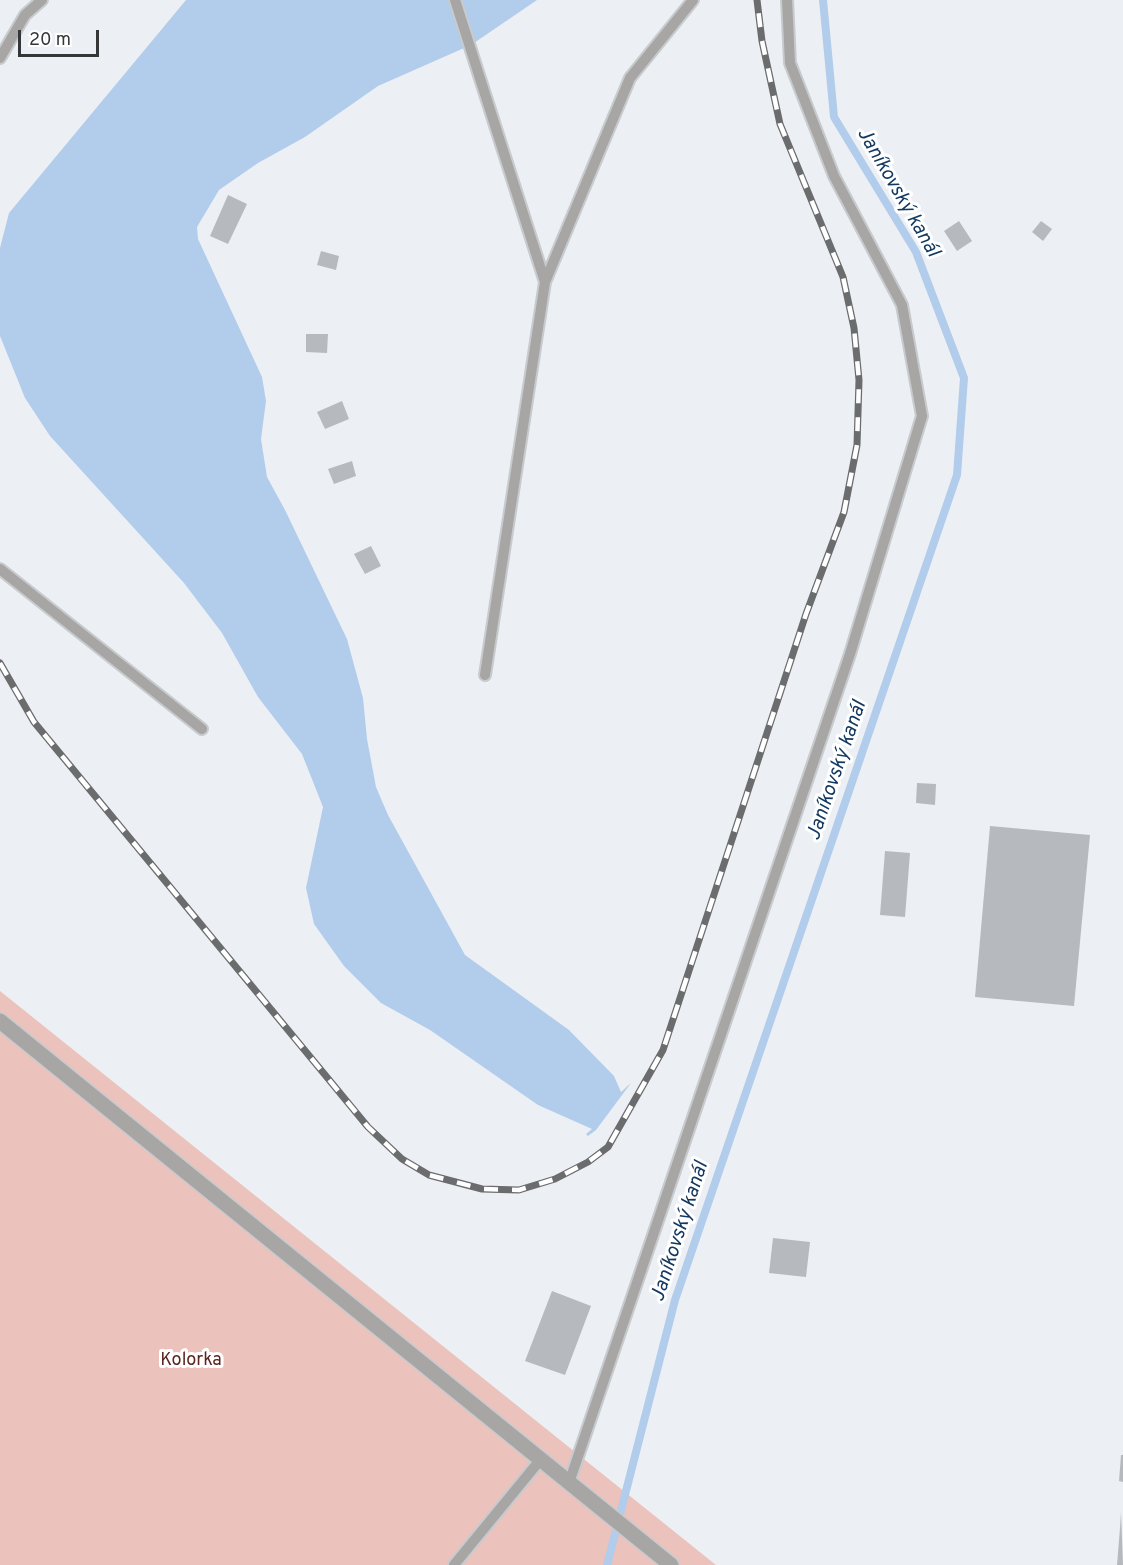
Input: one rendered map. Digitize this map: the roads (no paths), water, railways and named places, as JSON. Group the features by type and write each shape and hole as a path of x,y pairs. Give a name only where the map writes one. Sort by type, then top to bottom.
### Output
{"street":[{"path":"0,1021 671,1565"}],"lane":[{"path":"0,58 25,15 42,0"},
{"path":"455,0 545,282"},
{"path":"485,675 545,282 630,78 693,0"},
{"path":"569,1483 850,654 922,416 903,305 834,176 790,63 787,0"},
{"path":"0,569 202,729"},
{"path":"454,1565 541,1459"}],"water":[{"path":"186,0 537,0 471,45 378,86 305,137 258,163 219,190 197,227 198,239 262,377 266,401 261,439 267,477 347,639 363,698 367,739 376,787 388,815 465,955 569,1030 614,1076 621,1092 631,1083 596,1130 588,1136 586,1134 592,1129 538,1105 430,1030 381,1003 344,966 314,924 306,888 323,807 302,754 258,697 222,633 184,583 50,436 25,398 0,336 0,248 9,213"}],"waterway":[{"name":"Janíkovský kanál","path":"607,1565 675,1300 957,475 964,378 916,252 834,117 823,0"}],"railway":[{"path":"0,663 34,722 368,1127 402,1159 429,1175 482,1189 519,1190 555,1179 588,1162 608,1147 663,1050 806,614 844,512 857,445 859,380 854,328 843,277 780,124 762,41 757,0"}],"park label":[{"name":"Kolorka","path":"191,1361"}]}
